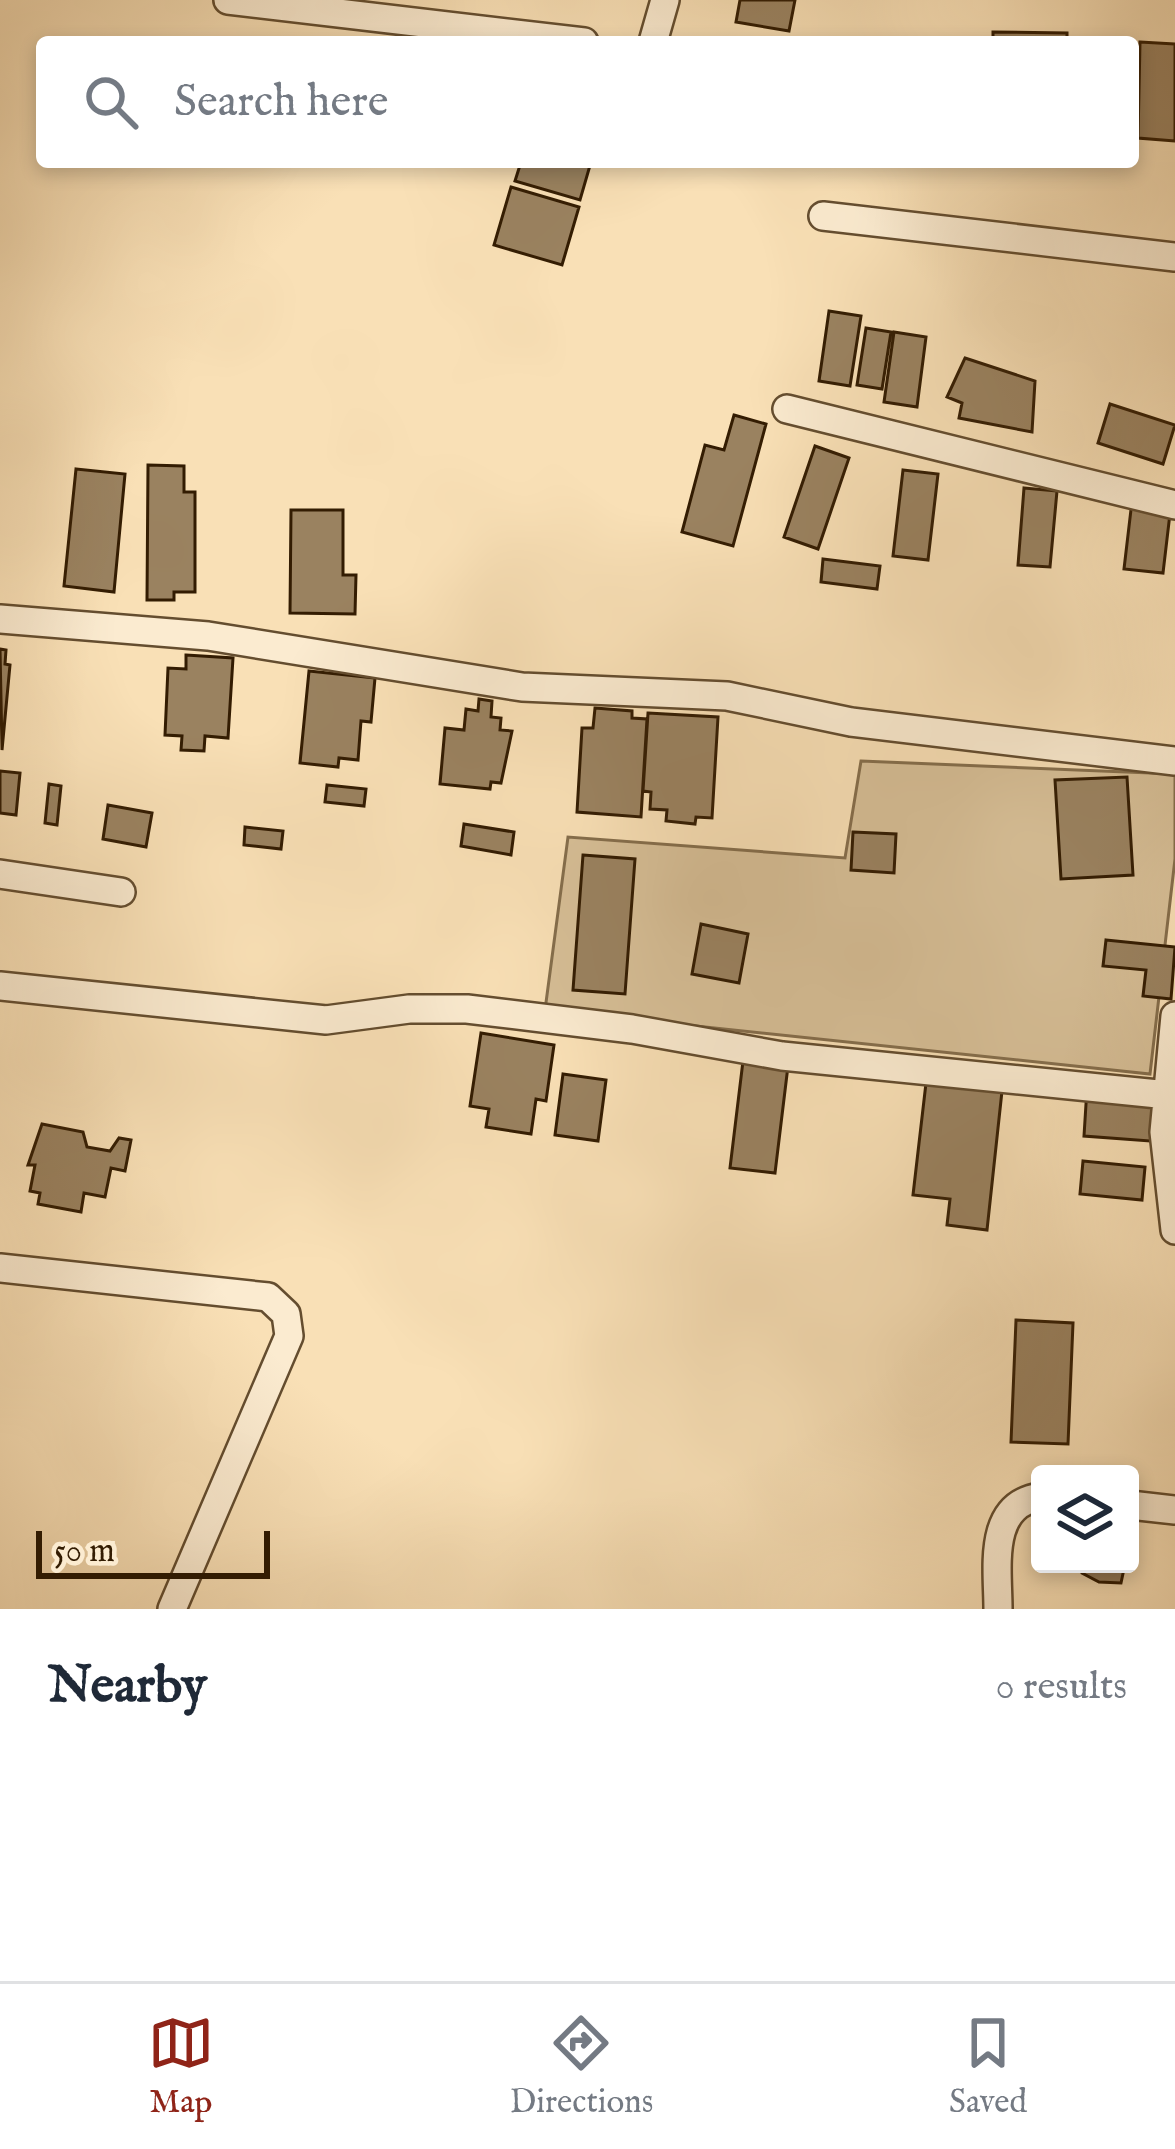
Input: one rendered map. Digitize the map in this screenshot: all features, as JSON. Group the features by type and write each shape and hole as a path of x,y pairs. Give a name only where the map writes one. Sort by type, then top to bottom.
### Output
{"street":[{"path":"228,0 533,36"},
{"path":"655,36 665,0"},
{"path":"823,216 1175,256"},
{"path":"787,409 1175,505"},
{"path":"0,619 208,636 522,687 727,696 851,722 1175,761"},
{"path":"0,874 121,892"},
{"path":"0,986 326,1020 410,1009 467,1009 632,1028 782,1056 1168,1095"},
{"path":"1175,1016 1164,1132 1175,1230"},
{"path":"0,1268 268,1297 286,1314 289,1336 172,1609"},
{"path":"998,1609 1002,1524 1015,1506 1031,1500"},
{"path":"1139,1506 1175,1510"}],"shaded area":[{"path":"861,761 1175,774 1175,859 1150,1074 545,1010 568,837 845,858"}],"building":[{"path":"740,0 795,0 789,31 736,22"},
{"path":"993,32 1067,33 1067,36 993,36"},
{"path":"1140,42 1175,44 1175,141 1139,138"},
{"path":"519,168 589,168 580,200 515,181"},
{"path":"511,187 579,207 562,265 494,245"},
{"path":"829,311 861,316 850,386 819,381"},
{"path":"866,328 891,332 882,389 857,385"},
{"path":"894,332 926,337 917,407 884,402"},
{"path":"965,358 1035,381 1032,432 959,418 962,403 947,397"},
{"path":"1110,404 1175,425 1163,464 1098,443"},
{"path":"734,415 766,424 733,546 682,532 705,445 724,450"},
{"path":"815,446 849,458 818,549 784,537"},
{"path":"148,465 184,466 184,492 195,492 195,592 174,592 174,600 147,600"},
{"path":"76,469 125,474 114,592 64,586"},
{"path":"903,470 938,474 928,560 893,556"},
{"path":"1024,488 1057,491 1050,567 1018,565"},
{"path":"1132,501 1171,505 1163,573 1124,569"},
{"path":"291,510 343,510 343,575 356,575 355,614 290,613"},
{"path":"823,559 880,566 877,589 821,582"},
{"path":"0,649 6,650 5,664 10,665 2,750"},
{"path":"186,655 233,658 228,738 205,736 204,751 181,750 182,736 165,735 168,668 186,669"},
{"path":"309,671 375,678 371,722 361,721 358,760 339,758 338,767 300,763"},
{"path":"479,699 492,701 491,717 501,718 500,730 512,731 501,783 491,782 490,789 440,784 445,728 464,730 466,709 478,711"},
{"path":"595,708 632,711 632,718 647,719 641,817 577,812 582,728 593,728"},
{"path":"648,713 718,717 712,818 696,817 695,824 666,821 667,810 650,809 651,792 643,791"},
{"path":"0,771 20,773 16,815 0,813"},
{"path":"1127,777 1133,875 1061,879 1055,780"},
{"path":"49,784 61,786 57,825 45,823"},
{"path":"327,785 366,789 364,806 325,802"},
{"path":"108,805 152,813 146,847 103,839"},
{"path":"464,824 514,832 511,855 461,846"},
{"path":"245,827 283,831 281,849 244,845"},
{"path":"853,832 896,834 894,873 851,870"},
{"path":"583,855 635,859 625,994 573,990"},
{"path":"701,924 748,934 739,983 692,974"},
{"path":"1106,940 1175,947 1171,999 1143,996 1146,970 1103,966"},
{"path":"481,1033 554,1045 546,1101 536,1099 531,1134 486,1127 489,1109 470,1106"},
{"path":"743,1061 788,1066 775,1173 730,1168"},
{"path":"563,1074 606,1080 598,1141 555,1135"},
{"path":"926,1083 1002,1091 987,1230 947,1225 950,1199 913,1195"},
{"path":"1087,1088 1166,1093 1163,1142 1084,1136"},
{"path":"42,1124 83,1132 87,1147 110,1151 119,1138 131,1140 125,1171 111,1168 105,1197 84,1193 81,1212 38,1204 40,1193 30,1191 35,1165 28,1165"},
{"path":"1083,1161 1145,1167 1142,1200 1080,1194"},
{"path":"1016,1320 1073,1323 1068,1444 1011,1442"},
{"path":"1082,1573 1123,1573 1121,1583 1099,1582"}]}
